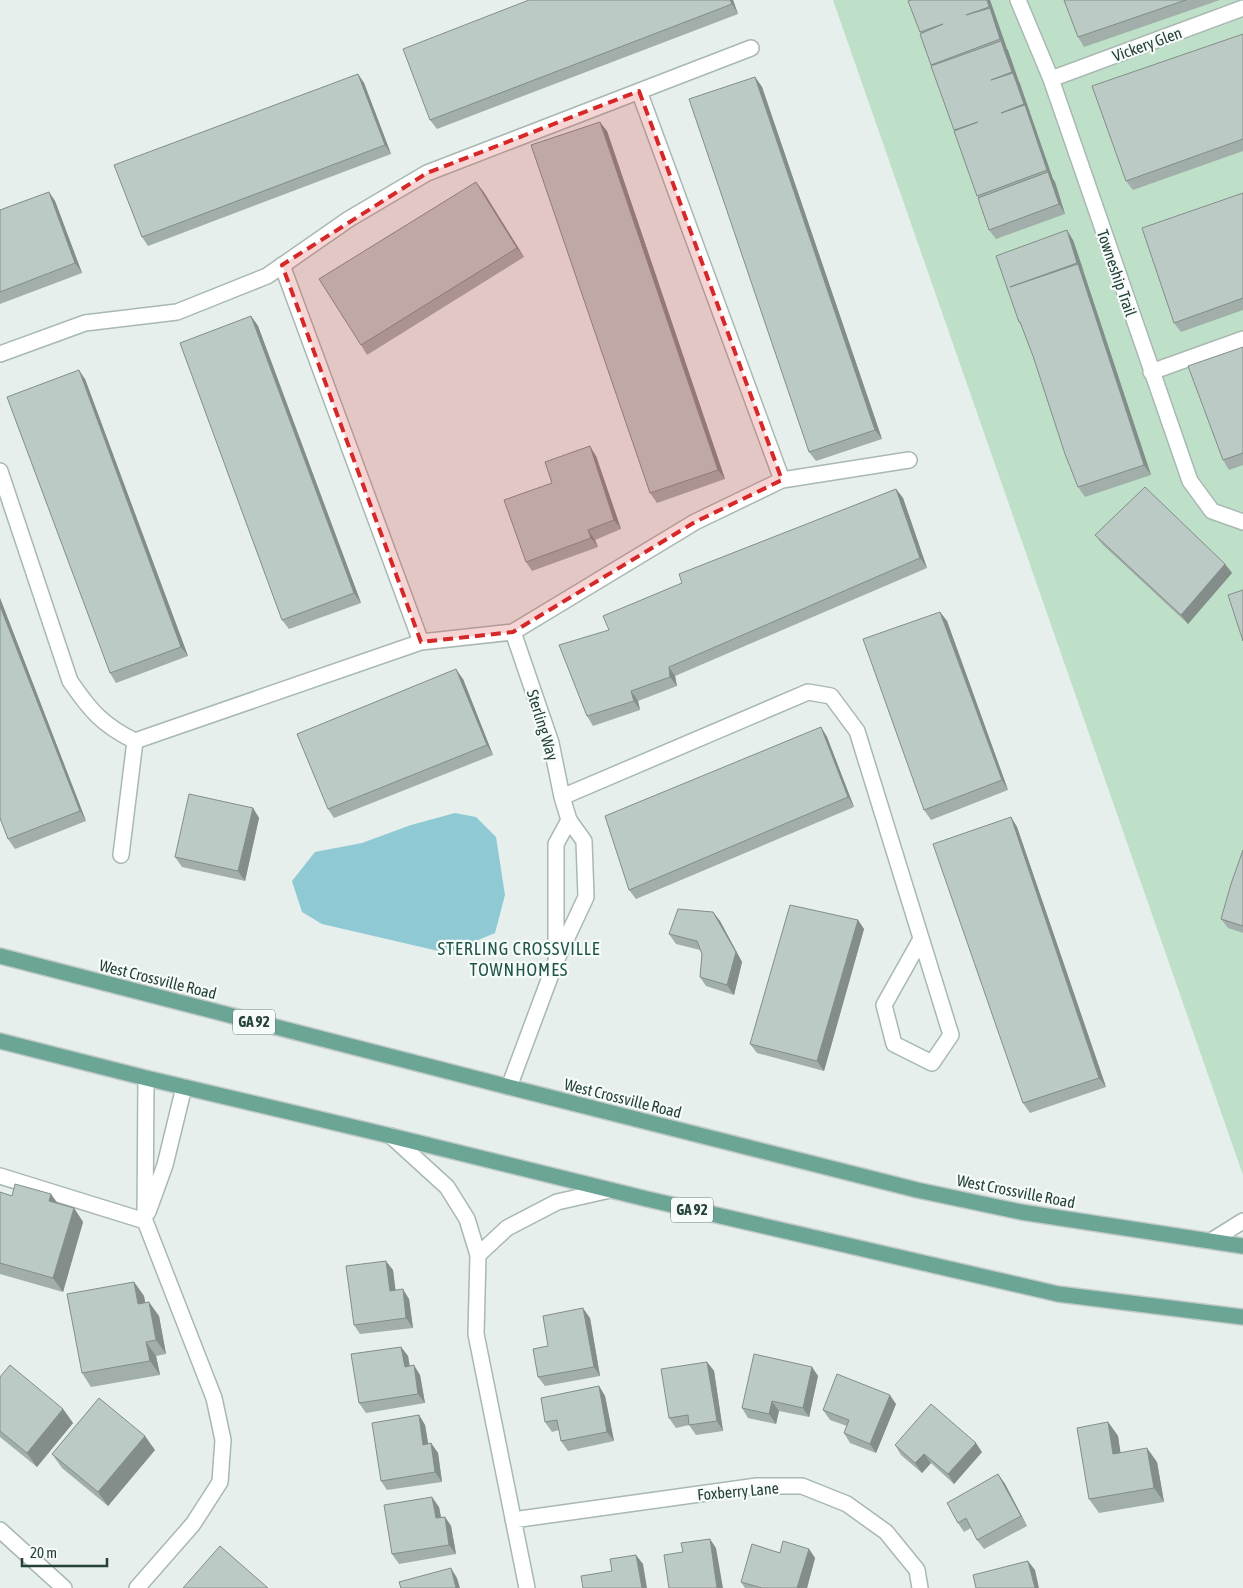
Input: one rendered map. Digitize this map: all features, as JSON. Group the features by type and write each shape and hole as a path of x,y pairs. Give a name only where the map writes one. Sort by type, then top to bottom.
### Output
{"main road":[{"name":"West Crossville Road","path":"0,956 917,1190 1021,1212 1243,1246"},
{"name":"GA 92","path":"0,1041 610,1190 1058,1294 1243,1317"}],"street":[{"name":"Towneship Trail","path":"1018,0 1051,79 1190,481 1212,511 1243,522"},
{"name":"Vickery Glen","path":"1051,79 1243,8"},
{"path":"0,354 85,323 176,312 267,276 349,219 427,173 751,48"},
{"path":"639,91 782,480"},
{"path":"282,265 421,642"},
{"path":"1151,372 1243,339"},
{"path":"0,471 70,681 89,709 116,732 135,741 421,642 513,632 695,522 782,480 909,460"},
{"name":"Sterling Way","path":"509,1087 556,961 586,897 584,841 569,820 562,797 551,743 513,632"},
{"path":"562,797 808,692 832,696 857,731 951,1035 932,1063 894,1044 884,1004 921,939"},
{"path":"121,855 135,741"},
{"name":"Sterling Way","path":"556,961 556,844 569,820"},
{"path":"137,1588 193,1524 220,1482 223,1440 214,1398 145,1221 146,1078"},
{"path":"145,1221 165,1165 184,1087"},
{"path":"392,1136 447,1187 467,1219 478,1254 476,1334 527,1588"},
{"path":"0,1176 145,1221"},
{"path":"478,1254 507,1228 557,1202 610,1190"},
{"path":"1211,1241 1243,1221"},
{"name":"Foxberry Lane","path":"513,1520 757,1486 802,1486 847,1504 886,1532 917,1570 920,1588"},
{"path":"0,1530 64,1588"}],"highlighted area":[{"path":"639,91 782,480 695,522 513,632 421,642 282,265 427,173"}],"green space":[{"path":"833,0 1243,0 1243,1175"}],"water":[{"path":"455,813 476,817 496,837 505,895 495,933 447,953 322,924 302,912 292,881 315,852 362,843 411,825"}],"building":[{"path":"529,0 730,0 732,4 430,120 403,49"},
{"path":"987,0 989,7 966,15 990,8 1000,39 931,65 920,34 943,24 920,32 908,1"},
{"path":"1064,0 1186,0 1078,37"},
{"path":"1243,34 1243,139 1126,181 1092,86"},
{"path":"1001,41 1012,72 991,80 1013,73 1024,104 1001,113 1025,105 1047,170 977,196 954,131 978,122 954,130 931,66"},
{"path":"358,74 385,145 142,237 114,165"},
{"path":"755,77 875,430 809,452 689,99"},
{"path":"600,122 718,470 650,493 531,145"},
{"path":"1048,172 1059,204 989,230 978,198"},
{"path":"476,182 517,248 361,345 319,279"},
{"path":"49,192 75,263 0,292 0,210"},
{"path":"1243,193 1243,298 1174,323 1142,228"},
{"path":"1067,230 1077,263 1010,287 1078,264 1144,465 1078,487 996,256"},
{"path":"251,316 354,593 282,620 180,343"},
{"path":"1243,347 1243,453 1223,460 1188,366"},
{"path":"79,370 181,647 110,673 7,397"},
{"path":"590,446 614,520 588,530 591,538 526,562 504,500 552,483 545,462"},
{"path":"1145,487 1225,564 1181,615 1095,535"},
{"path":"896,489 920,558 669,667 670,677 631,691 634,701 587,716 559,645 609,630 603,616 682,583 679,574"},
{"path":"1243,590 1243,641 1228,595"},
{"path":"0,606 80,811 8,839 0,818"},
{"path":"940,612 1002,780 924,810 863,639"},
{"path":"456,669 487,745 328,809 297,734"},
{"path":"821,727 848,797 629,890 605,816"},
{"path":"189,794 253,808 238,871 175,857"},
{"path":"1011,817 1099,1078 1023,1103 933,844"},
{"path":"1243,850 1243,926 1221,919"},
{"path":"790,905 858,920 817,1061 750,1044"},
{"path":"678,909 713,912 736,952 727,985 700,977 702,954 697,941 669,934"},
{"path":"15,1184 51,1194 49,1201 74,1208 53,1278 0,1263 0,1192 12,1196"},
{"path":"386,1261 390,1291 403,1289 406,1318 354,1325 346,1266"},
{"path":"134,1282 138,1304 149,1302 156,1340 146,1342 150,1361 82,1373 67,1294"},
{"path":"583,1308 594,1367 538,1377 533,1349 548,1346 543,1316"},
{"path":"401,1347 405,1367 414,1365 418,1394 359,1403 351,1354"},
{"path":"754,1354 812,1367 803,1408 772,1401 769,1414 742,1408"},
{"path":"707,1362 717,1421 689,1425 688,1415 669,1418 661,1369"},
{"path":"10,1365 63,1409 27,1453 0,1431 0,1377"},
{"path":"837,1374 890,1395 870,1444 844,1433 849,1420 823,1410"},
{"path":"599,1386 607,1432 561,1441 557,1420 545,1422 541,1398"},
{"path":"99,1398 145,1436 98,1492 52,1454"},
{"path":"931,1404 976,1443 948,1474 924,1454 915,1463 895,1445"},
{"path":"419,1415 423,1445 431,1443 435,1472 381,1481 372,1423"},
{"path":"1108,1422 1113,1454 1147,1448 1154,1488 1089,1499 1077,1428"},
{"path":"998,1474 1021,1516 977,1540 966,1518 958,1523 947,1503"},
{"path":"432,1497 436,1518 445,1517 449,1545 392,1554 384,1505"},
{"path":"710,1539 717,1588 669,1588 664,1555 683,1552 681,1543"},
{"path":"783,1541 809,1549 797,1588 762,1588 741,1582 752,1544 780,1553"},
{"path":"220,1546 268,1588 183,1588"},
{"path":"636,1555 642,1588 583,1588 581,1576 612,1571 610,1559"},
{"path":"1028,1561 1035,1588 976,1588 973,1575"},
{"path":"451,1568 456,1588 401,1588 399,1582"}],"district":[{"name":"STERLING CROSSVILLE TOWNHOMES","path":"519,960"}]}
